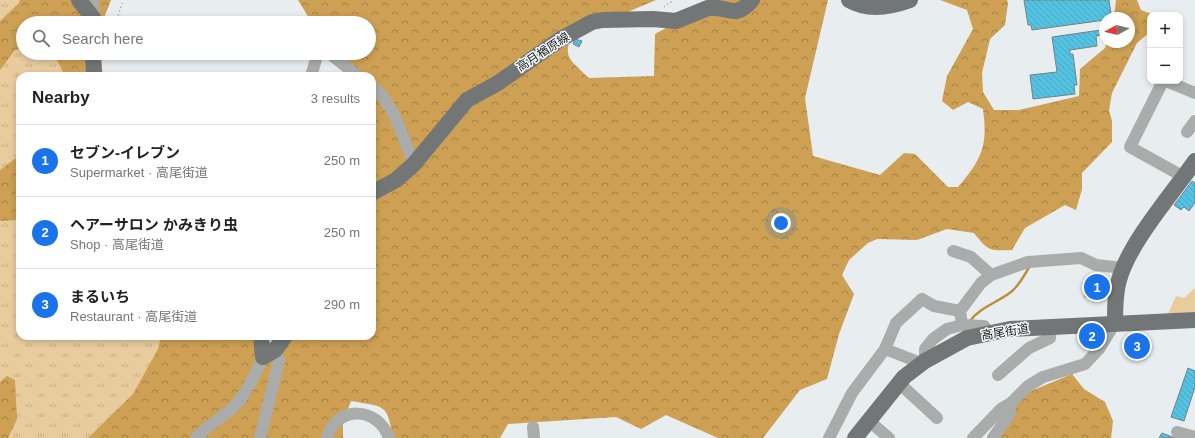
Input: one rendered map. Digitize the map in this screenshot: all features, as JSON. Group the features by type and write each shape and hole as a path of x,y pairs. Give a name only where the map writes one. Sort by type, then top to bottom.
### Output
{"main road":[{"path":"80,0 90,16"},
{"name":"高月楢原線","path":"376,191 396,180 414,164 467,100 498,83 559,40 592,22 614,18 676,21 708,8 730,11 740,10 752,0"},
{"path":"849,0 861,5 879,8 910,0"},
{"path":"93,60 94,72"},
{"path":"1115,323 1116,294 1124,268 1135,245 1195,161"},
{"name":"高尾街道","path":"854,438 899,383 923,362 967,338 989,332 1051,326 1195,320"},
{"path":"265,344 275,340"}],"street":[{"path":"93,0 93,16"},
{"path":"312,72 316,60"},
{"path":"338,60 353,72"},
{"path":"1162,84 1130,147 1184,177"},
{"path":"1173,84 1195,93"},
{"path":"376,89 389,106 414,164"},
{"path":"1187,132 1195,120"},
{"path":"953,251 971,258 991,275"},
{"path":"962,325 960,311 981,283 991,275 1028,262 1080,258 1096,265 1124,268"},
{"path":"830,438 852,393 885,349 896,323 922,299 934,306 960,311"},
{"path":"973,438 1028,386 1043,377 1085,364 1099,349 1115,323"},
{"path":"885,349 923,362 925,349 933,339 947,328 962,325 984,326 989,332"},
{"path":"998,375 1029,348 1050,338 1051,326"},
{"path":"196,438 204,429 230,410 241,399 265,344 279,361 260,438"},
{"path":"899,383 937,418"},
{"path":"993,438 1009,415 1011,403"},
{"path":"327,438 329,432 338,421 346,416 368,414 386,429 388,438"},
{"path":"868,420 889,438"},
{"path":"1177,432 1195,436"}],"path":[{"path":"118,16 124,0"}],"green space":[{"path":"0,0 102,0 47,16 16,16 16,60 87,60 88,72 16,72 16,340 248,340 186,438 0,438"},
{"path":"20,0 111,0 105,16 16,16 16,50 0,70 0,21 19,3"},
{"path":"298,0 656,0 611,19 574,27 568,45 569,56 575,65 589,78 654,76 655,34 717,0 828,0 805,98 813,156 880,175 904,153 915,154 948,187 958,187 973,168 978,160 984,143 985,133 983,109 968,102 953,110 942,101 947,76 973,29 967,10 940,0 1007,0 1008,3 1005,25 990,39 982,73 983,92 994,110 1019,110 1079,96 1080,69 1105,48 1134,48 1112,93 1109,110 1112,121 1112,142 1082,173 1082,189 1076,210 1065,205 1025,228 1012,250 990,249 986,247 974,233 947,229 917,240 877,239 868,243 849,260 842,275 854,294 839,334 827,379 800,390 763,438 718,438 666,415 641,429 616,417 508,424 500,438 393,438 389,418 386,412 378,406 351,401 343,423 343,438 88,438 133,394 158,349 160,340 263,340 266,352 274,340 376,340 376,72 344,72 336,60 376,60 376,16 308,16"},
{"path":"1116,0 1137,0 1141,10 1147,12 1147,35 1137,43 1135,47 1135,12 1115,12"},
{"path":"57,60 101,60 102,72 63,72"},
{"path":"16,158 16,220 0,221 0,170"},
{"path":"1195,288 1195,312 1168,314 1176,296 1184,298"},
{"path":"1072,374 1084,389 1105,402 1113,421 1111,438 988,438 1013,404 1031,391"},
{"path":"7,376 15,380 17,419 8,438 0,438 0,382"}],"building":[{"path":"1024,0 1109,0 1111,12 1099,12 1099,21 1032,30 1031,25 1028,25"},
{"path":"1099,30 1099,36 1096,36 1097,46 1070,50 1070,54 1073,54 1077,85 1074,85 1075,94 1033,99 1030,75 1057,72 1052,37"},
{"path":"575,39 582,41 579,47 573,44"},
{"path":"1192,181 1195,183 1195,203 1189,211 1184,207 1181,210 1174,205"},
{"path":"1111,281 1112,294 1085,297 1083,283"},
{"path":"1188,368 1195,371 1195,387 1184,421 1171,417"},
{"path":"1162,433 1175,438 1159,438"}],"waterway":[{"path":"970,321 978,312 1014,290 1030,266"}],"place":[{"name":"セブン-イレブン","path":"1097,287"},
{"name":"ヘアーサロン かみきり虫","path":"1092,336"},
{"name":"まるいち","path":"1137,346"}]}
